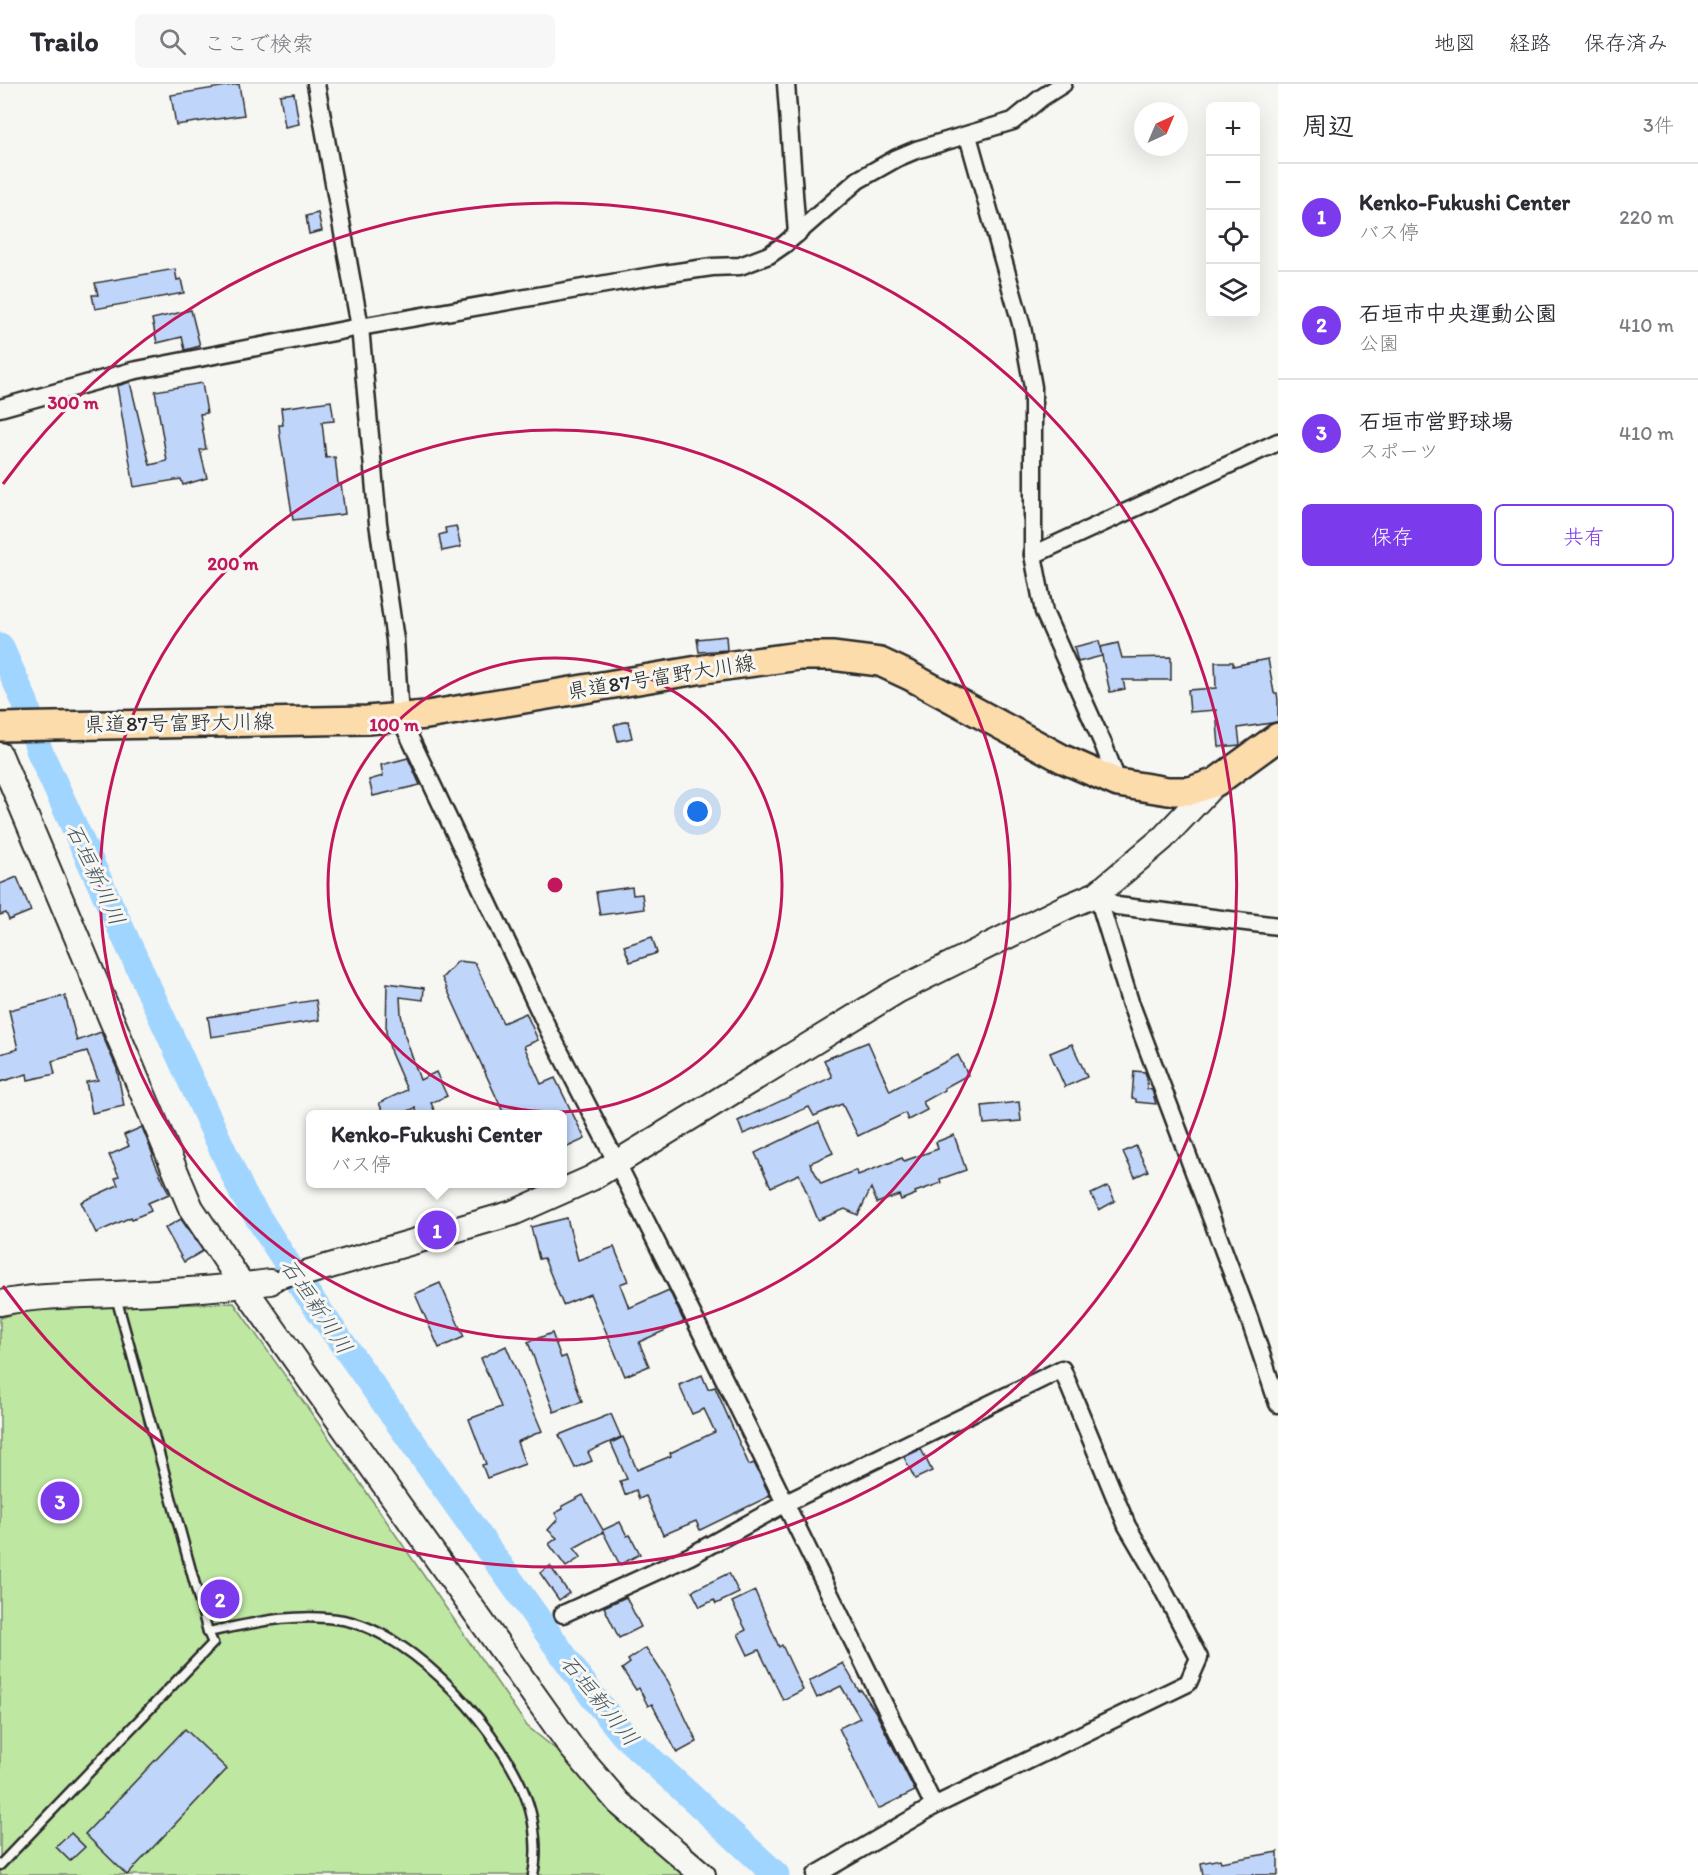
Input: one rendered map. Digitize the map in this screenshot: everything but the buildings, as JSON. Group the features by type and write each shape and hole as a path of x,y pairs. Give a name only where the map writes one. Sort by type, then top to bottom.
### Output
{"main road":[{"name":"県道87号富野大川線","path":"6,727 367,720 428,715 704,669 799,656 856,658 880,663 910,676 1064,759 1118,783 1168,792 1190,791 1216,782 1278,737"}],"street":[{"path":"316,84 360,327 378,523 395,640 400,717 549,1031 617,1163 934,1806"},
{"path":"786,84 797,234"},
{"path":"0,408 132,371 360,327 657,275 712,267 740,266 769,255 797,234 858,180 877,169 916,150 1013,122 1041,98 1063,84"},
{"path":"968,136 1022,327 1033,387 1034,555 1044,612 1104,746 1118,783"},
{"path":"1034,555 1278,442"},
{"path":"0,755 191,1208 243,1286 571,1747 619,1803 703,1875"},
{"path":"0,1303 28,1297 115,1294 243,1286 270,1282 513,1213 592,1178 897,991 1066,907 1098,894 1163,838 1216,782"},
{"path":"1098,894 1117,906 1278,926"},
{"path":"1098,894 1130,1002 1249,1318 1278,1404"},
{"path":"563,1614 690,1556 784,1504 1062,1369 1127,1526 1199,1658 1188,1683 934,1806 816,1875"}],"lane":[{"path":"0,1865 213,1644 115,1294"},
{"path":"208,1632 273,1619 310,1616 346,1620 384,1635 412,1652 464,1702 493,1736 514,1769 529,1804 535,1838 533,1875"}],"green space":[{"path":"234,1303 527,1726 711,1875 0,1875 0,1318 31,1309"}],"waterway":[{"name":"石垣新川川","path":"0,646 25,702 39,750 243,1194 301,1285 593,1697 624,1735 776,1875"}],"place":[{"name":"Kenko-Fukushi Center","path":"437,1230"},
{"name":"石垣市営野球場","path":"60,1501"},
{"name":"石垣市中央運動公園","path":"220,1599"}]}
